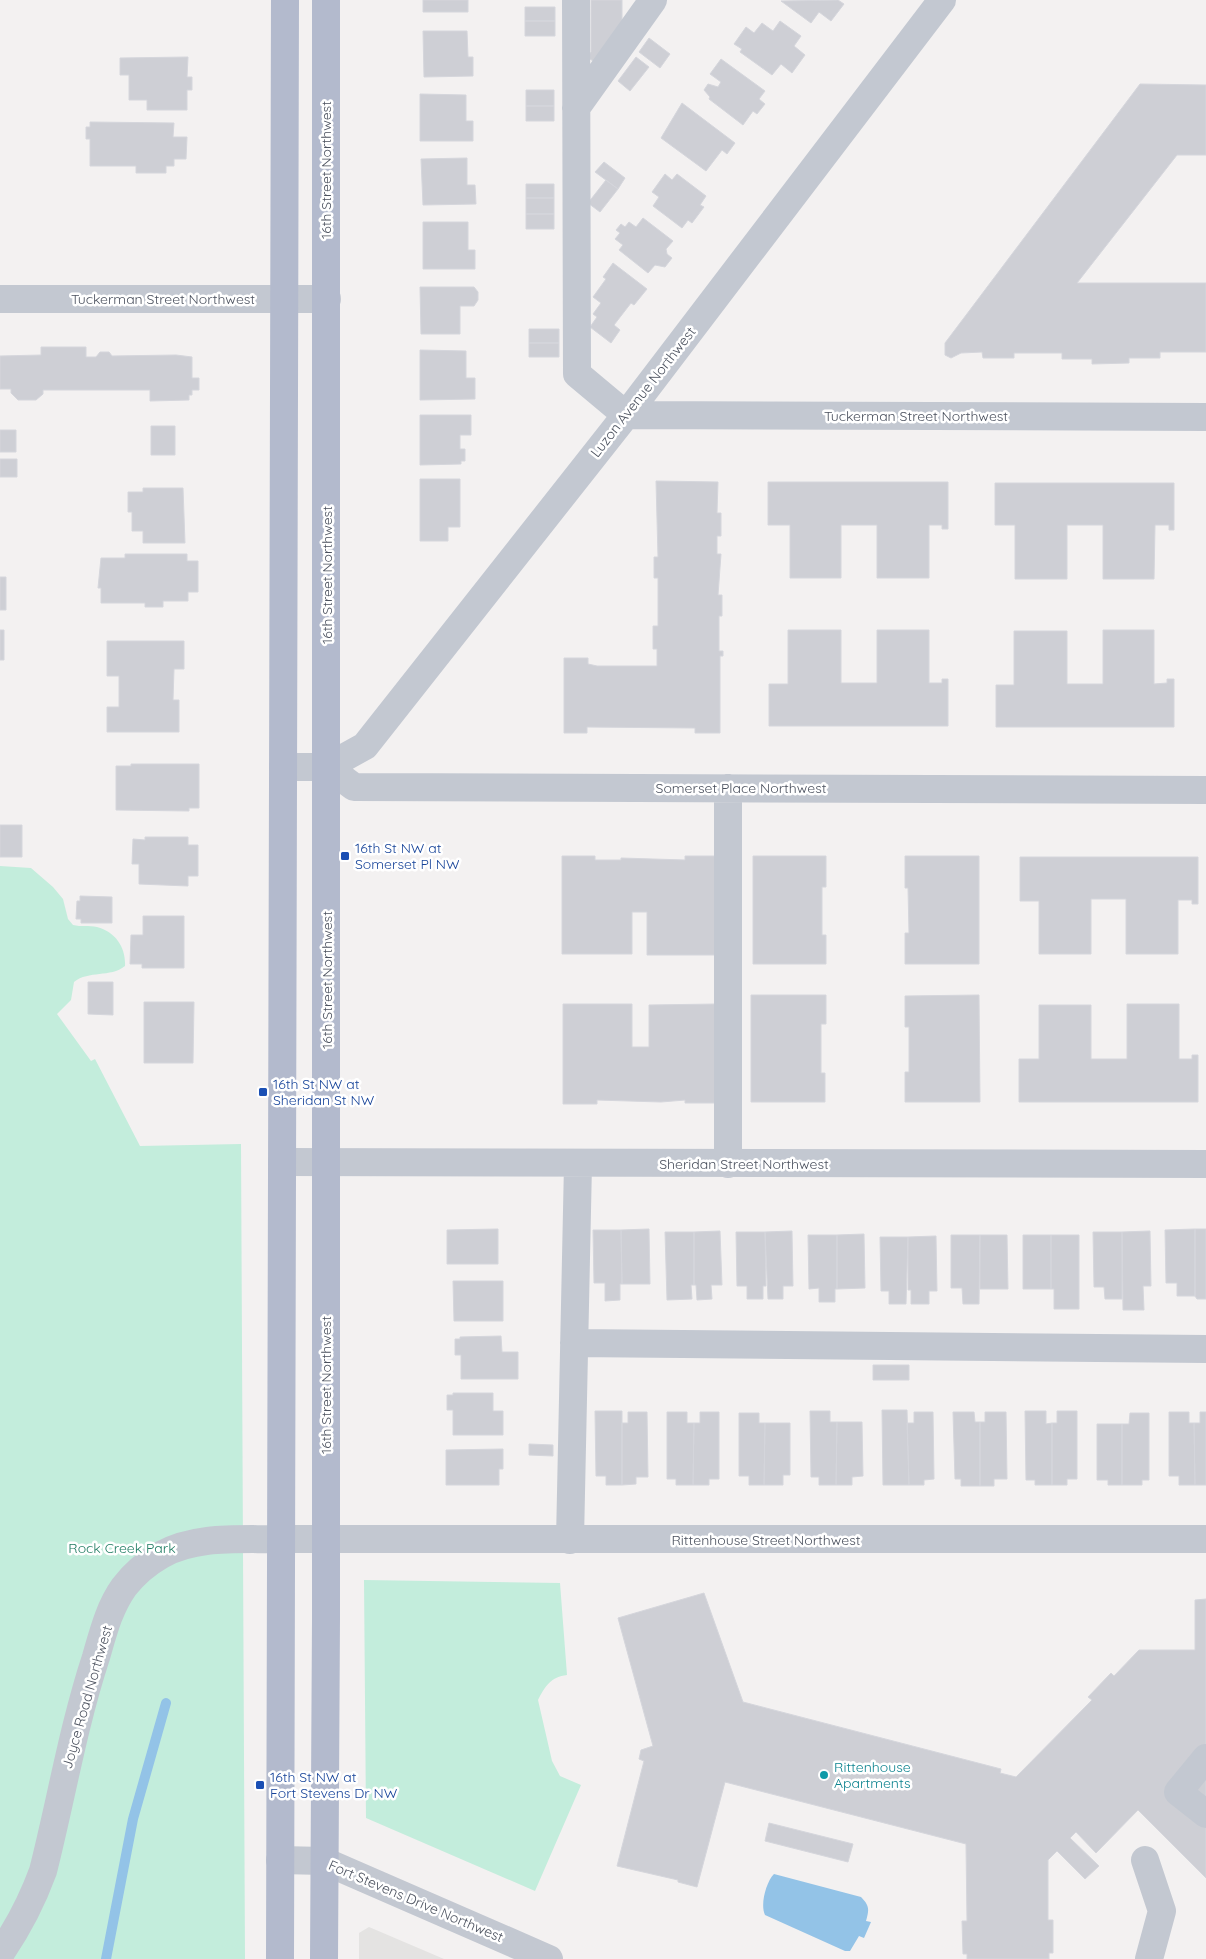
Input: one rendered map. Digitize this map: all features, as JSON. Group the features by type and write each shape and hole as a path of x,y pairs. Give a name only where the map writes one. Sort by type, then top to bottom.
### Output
{"main road":[{"path":"280,1959 285,0"},
{"name":"16th Street Northwest","path":"324,1959 327,766 326,0"}],"street":[{"path":"576,0 577,374 626,414"},
{"path":"576,108 652,0"},
{"name":"Luzon Avenue Northwest","path":"327,766 365,746 626,414 942,0"},
{"name":"Tuckerman Street Northwest","path":"0,299 327,299"},
{"name":"Tuckerman Street Northwest","path":"626,414 1206,416"},
{"path":"283,766 327,766"},
{"name":"Somerset Place Northwest","path":"327,766 354,787 1206,790"},
{"path":"728,788 728,1164"},
{"name":"Sheridan Street Northwest","path":"282,1162 1206,1164"},
{"path":"570,1540 578,1164"},
{"path":"574,1343 1206,1349"},
{"name":"Rittenhouse Street Northwest","path":"326,1540 1206,1539"},
{"name":"Joyce Road Northwest","path":"0,1954 27,1909 43,1871 89,1678 109,1617 124,1588 151,1561 183,1546 220,1540 326,1540"},
{"path":"1206,1758 1178,1792 1206,1814"},
{"name":"Fort Stevens Drive Northwest","path":"280,1860 324,1861 549,1959"},
{"path":"1145,1860 1162,1911 1149,1959"}],"shaded area":[{"path":"369,1927 444,1959 359,1959 359,1933"}],"green space":[{"name":"Rock Creek Park","path":"0,866 31,868 53,887 63,899 68,919 73,925 94,926 104,929 122,947 125,966 113,972 86,976 74,982 71,1000 57,1014 91,1061 95,1059 140,1146 241,1144 245,1959 0,1959"},
{"path":"364,1580 560,1583 567,1675 561,1676 549,1683 538,1700 552,1761 560,1776 581,1785 535,1891 366,1818"}],"water":[{"path":"774,1874 861,1897 868,1908 866,1921 871,1922 864,1938 859,1936 850,1951 845,1951 765,1915 763,1905 765,1894"}],"building":[{"path":"423,0 468,0 468,12 423,12"},
{"path":"591,0 622,0 622,39 602,67 587,57 591,52"},
{"path":"838,0 844,4 831,21 819,12 811,23 781,1"},
{"path":"525,7 555,7 555,21 525,21"},
{"path":"525,21 555,21 555,36 525,36"},
{"path":"780,21 801,36 794,46 805,55 792,73 781,64 772,75 740,52 742,49 734,44 746,27 754,33 762,23 773,31"},
{"path":"423,31 467,31 468,57 473,57 473,76 424,77"},
{"path":"649,38 670,54 660,68 639,52"},
{"path":"188,57 187,77 192,77 192,90 187,90 187,110 147,110 147,100 129,100 129,75 120,75 120,58"},
{"path":"636,57 649,67 630,91 618,81"},
{"path":"721,59 765,91 759,99 765,104 757,114 753,111 743,125 709,99 710,97 704,90 708,84 718,87 721,82 710,74"},
{"path":"1140,84 1206,85 1206,155 1177,155 1077,283 1206,283 1206,352 1160,352 1160,358 1129,358 1129,363 1092,364 1092,359 1062,359 1062,353 1014,353 1014,358 983,358 982,352 961,353 951,358 945,355 945,343"},
{"path":"526,90 554,90 554,106 526,106"},
{"path":"420,94 466,95 466,121 473,121 473,141 420,141"},
{"path":"682,103 735,143 727,154 722,150 706,171 661,138"},
{"path":"526,106 554,106 554,121 526,121"},
{"path":"90,122 174,123 173,137 187,137 186,159 174,159 174,166 166,166 166,173 136,173 136,166 90,166 90,139 86,139 86,127 90,127"},
{"path":"467,158 467,185 475,185 476,204 423,205 421,159"},
{"path":"604,162 625,178 618,189 595,172"},
{"path":"665,174 672,180 677,174 706,196 700,205 704,207 692,223 688,220 682,228 653,206 659,197 652,192"},
{"path":"606,180 618,189 600,212 588,203"},
{"path":"526,184 554,184 554,198 526,198"},
{"path":"526,198 554,198 554,214 526,214"},
{"path":"526,214 554,214 554,229 526,229"},
{"path":"643,218 673,241 666,249 667,254 672,258 665,267 655,265 648,273 619,250 623,245 615,239 620,233 616,230 621,224 625,227 629,222 636,227"},
{"path":"423,222 468,222 468,250 475,250 475,269 423,269"},
{"path":"613,263 647,289 634,305 631,303 614,325 620,330 611,343 590,327 597,317 593,314 601,303 593,297 606,279 603,277"},
{"path":"420,287 474,287 478,292 478,300 474,306 460,306 460,334 421,334"},
{"path":"529,329 559,329 559,343 529,343"},
{"path":"529,343 559,343 559,357 529,357"},
{"path":"41,347 86,347 86,357 96,357 100,352 109,352 112,356 176,355 192,357 192,378 199,378 199,390 192,390 189,400 150,401 150,390 43,390 43,394 36,400 18,400 11,393 11,389 0,389 0,356 41,355"},
{"path":"420,350 466,351 466,378 475,378 475,399 420,400"},
{"path":"420,415 471,415 471,435 460,435 460,449 465,449 465,461 461,461 461,464 420,465"},
{"path":"151,426 175,426 175,455 151,455"},
{"path":"0,430 16,430 16,452 0,452"},
{"path":"0,459 17,459 17,477 0,477"},
{"path":"420,479 460,479 460,527 448,527 448,541 420,541"},
{"path":"656,481 718,482 717,513 721,513 721,536 717,536 717,554 721,554 718,595 722,595 722,616 719,616 719,651 723,651 723,656 720,656 720,733 695,733 695,728 587,727 587,733 564,733 564,658 588,658 588,664 597,666 657,666 657,649 653,649 653,626 658,626 658,578 654,578 654,557 658,557"},
{"path":"768,482 948,482 948,529 942,529 942,525 929,525 929,578 877,578 877,525 841,525 841,578 790,578 790,525 768,525"},
{"path":"995,483 1174,483 1174,530 1169,530 1169,525 1155,525 1154,579 1103,579 1103,525 1067,525 1067,579 1015,579 1015,525 995,525"},
{"path":"143,488 183,488 185,543 143,543 143,531 132,531 132,512 128,512 128,492 143,492"},
{"path":"125,554 187,554 187,561 198,561 198,592 188,592 188,601 163,601 163,607 145,607 145,603 101,603 101,588 98,588 101,558 125,558"},
{"path":"0,577 6,577 6,610 0,610"},
{"path":"0,630 4,630 4,660 0,660"},
{"path":"788,630 841,630 841,683 877,683 877,630 929,630 929,683 942,683 942,679 948,679 948,726 769,726 769,684 788,684"},
{"path":"1103,630 1154,630 1154,684 1167,683 1167,679 1174,679 1174,727 996,727 996,685 1014,685 1014,631 1067,631 1067,684 1103,684"},
{"path":"107,641 184,641 184,669 174,669 173,700 179,700 179,732 107,732 107,707 119,707 119,676 107,676"},
{"path":"131,764 199,764 199,808 189,808 189,811 116,810 116,766 131,766"},
{"path":"0,825 22,825 22,857 0,857"},
{"path":"145,837 188,837 188,845 198,845 198,876 188,876 188,886 139,884 139,864 132,864 133,839 145,840"},
{"path":"562,856 595,856 595,860 621,860 621,858 685,860 685,856 717,856 716,955 647,955 647,912 632,912 632,954 562,954"},
{"path":"753,856 826,856 826,887 822,887 822,935 826,935 826,964 753,964"},
{"path":"905,856 979,856 979,964 905,964 905,933 909,933 908,888 905,888"},
{"path":"1020,857 1198,857 1198,904 1192,904 1192,900 1178,900 1178,954 1126,954 1126,899 1091,899 1091,954 1039,954 1039,901 1020,901"},
{"path":"80,896 112,897 112,923 81,923 81,919 76,919 77,901 80,901"},
{"path":"143,916 184,916 184,968 142,968 142,964 130,964 131,935 143,935"},
{"path":"88,982 113,982 113,1015 88,1014"},
{"path":"751,995 826,995 826,1024 821,1024 821,1073 825,1073 825,1102 751,1102"},
{"path":"979,995 980,1102 905,1102 905,1072 909,1072 909,1027 905,1027 905,996"},
{"path":"144,1002 194,1002 193,1063 144,1063"},
{"path":"563,1004 632,1004 632,1047 649,1047 649,1005 717,1004 717,1103 685,1103 685,1100 661,1102 597,1100 597,1104 563,1104"},
{"path":"1127,1004 1179,1004 1179,1059 1192,1059 1192,1055 1198,1055 1198,1102 1019,1102 1019,1059 1039,1059 1039,1005 1091,1005 1091,1059 1127,1059"},
{"path":"498,1229 498,1264 447,1264 447,1230"},
{"path":"649,1229 650,1284 622,1284 621,1230"},
{"path":"1195,1229 1195,1296 1177,1296 1177,1283 1166,1283 1165,1230"},
{"path":"1195,1229 1206,1229 1206,1299 1197,1299 1195,1296"},
{"path":"593,1230 621,1230 622,1284 620,1284 620,1300 605,1301 605,1283 594,1283"},
{"path":"720,1231 722,1285 711,1285 712,1299 697,1300 696,1285 694,1285 694,1232"},
{"path":"792,1231 793,1286 783,1286 783,1299 768,1299 765,1232"},
{"path":"1150,1231 1151,1286 1143,1286 1144,1310 1123,1310 1122,1232"},
{"path":"665,1232 694,1232 694,1285 691,1285 692,1299 667,1300"},
{"path":"736,1232 765,1232 766,1286 763,1286 763,1299 747,1299 747,1286 737,1286"},
{"path":"1093,1232 1122,1232 1122,1299 1105,1299 1104,1287 1094,1287"},
{"path":"864,1234 865,1288 837,1289 837,1235"},
{"path":"808,1235 837,1235 837,1289 835,1289 835,1302 819,1302 819,1288 809,1289"},
{"path":"951,1235 980,1235 979,1304 963,1304 962,1288 951,1288"},
{"path":"980,1235 1007,1235 1008,1289 980,1289"},
{"path":"1023,1235 1051,1235 1051,1289 1023,1289"},
{"path":"1051,1235 1079,1235 1079,1309 1054,1309 1054,1289 1051,1289"},
{"path":"936,1236 937,1291 929,1291 929,1304 911,1304 911,1290 908,1290 908,1237"},
{"path":"880,1237 908,1237 906,1304 889,1304 889,1291 881,1291"},
{"path":"453,1281 503,1281 503,1321 454,1321"},
{"path":"501,1336 502,1352 518,1352 518,1379 461,1379 461,1355 455,1355 455,1339 460,1339 460,1337"},
{"path":"873,1365 909,1365 909,1380 873,1380"},
{"path":"453,1393 493,1393 493,1411 503,1411 503,1435 453,1435 453,1410 447,1410 447,1395 453,1395"},
{"path":"882,1410 907,1410 909,1485 883,1485"},
{"path":"595,1411 622,1411 622,1485 606,1485 606,1476 596,1476"},
{"path":"810,1411 830,1411 830,1422 837,1422 836,1485 819,1485 819,1477 811,1477"},
{"path":"1025,1411 1046,1411 1046,1424 1052,1423 1052,1485 1035,1485 1035,1480 1026,1480"},
{"path":"1057,1411 1077,1411 1077,1479 1067,1479 1067,1485 1052,1485 1052,1423 1057,1423"},
{"path":"628,1412 647,1412 648,1477 636,1477 636,1484 622,1485 622,1423 628,1423"},
{"path":"667,1412 687,1412 687,1423 694,1423 693,1485 676,1485 676,1479 667,1479"},
{"path":"700,1412 719,1412 719,1479 709,1479 709,1485 693,1485 694,1423 700,1423"},
{"path":"914,1412 933,1412 934,1479 924,1480 924,1485 909,1485 907,1423 914,1423"},
{"path":"953,1412 974,1412 975,1422 980,1422 980,1486 961,1486 961,1479 955,1479"},
{"path":"985,1412 1006,1412 1007,1479 994,1479 994,1486 980,1486 980,1422 985,1422"},
{"path":"1169,1412 1189,1412 1189,1423 1194,1423 1195,1485 1179,1485 1179,1476 1169,1476"},
{"path":"1200,1412 1206,1412 1206,1485 1195,1485 1194,1423 1200,1423"},
{"path":"739,1413 759,1413 759,1423 765,1423 764,1485 749,1485 749,1476 739,1476"},
{"path":"1130,1413 1149,1413 1149,1480 1142,1480 1142,1485 1122,1485 1122,1424 1129,1424"},
{"path":"837,1422 862,1422 863,1476 852,1477 852,1485 836,1485"},
{"path":"765,1423 790,1423 790,1475 783,1475 783,1485 764,1485"},
{"path":"1097,1424 1122,1424 1122,1485 1108,1485 1108,1480 1097,1480"},
{"path":"529,1444 553,1445 553,1456 529,1455"},
{"path":"503,1449 503,1469 499,1469 499,1485 446,1485 446,1450"},
{"name":"Rittenhouse Apartments","path":"704,1593 743,1702 1001,1769 1000,1773 1016,1777 1092,1700 1088,1697 1111,1673 1114,1676 1139,1650 1195,1650 1195,1600 1206,1599 1206,1878 1138,1810 1096,1853 1076,1832 1070,1838 1099,1866 1085,1879 1057,1851 1048,1860 1048,1920 1053,1920 1053,1953 1049,1953 1049,1959 967,1959 967,1954 963,1954 962,1921 967,1921 966,1844 725,1782 697,1887 678,1882 678,1880 617,1866 644,1761 639,1759 641,1750 653,1746 618,1618"},
{"path":"769,1823 853,1844 848,1862 765,1841"}],"waterway":[{"path":"106,1959 133,1819 166,1703"}],"place":[{"name":"16th St NW at Somerset Pl NW","path":"345,856"},
{"name":"16th St NW at Sheridan St NW","path":"263,1092"},
{"name":"Rittenhouse Apartments","path":"824,1775"},
{"name":"16th St NW at Fort Stevens Dr NW","path":"260,1785"}]}
